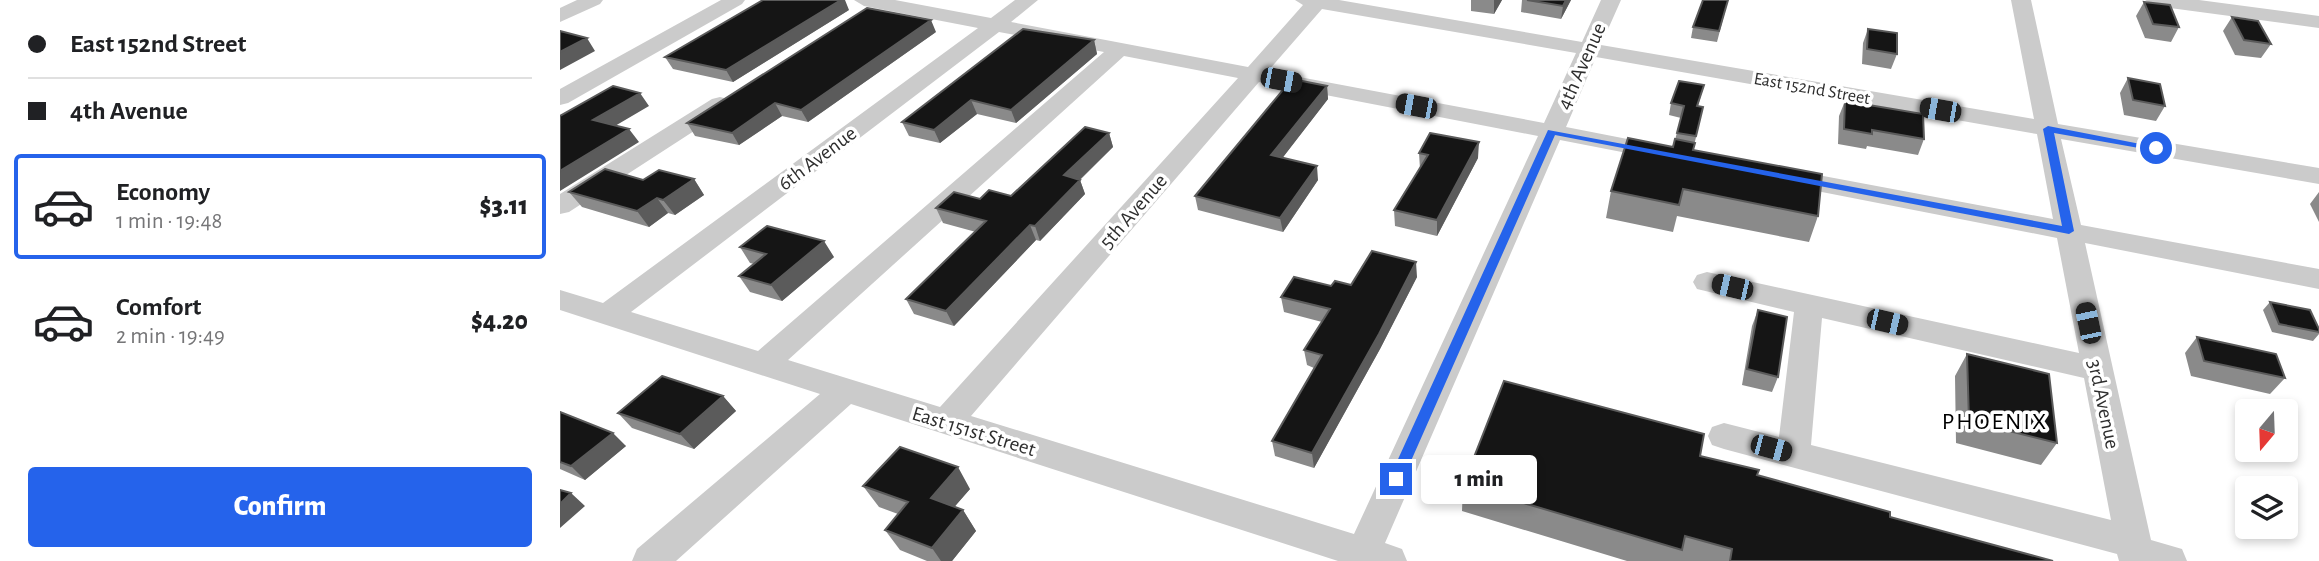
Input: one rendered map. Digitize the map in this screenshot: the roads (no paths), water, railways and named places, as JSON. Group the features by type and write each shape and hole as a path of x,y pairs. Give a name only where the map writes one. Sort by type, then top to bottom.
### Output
{"street":[{"path":"560,16 593,0"},
{"path":"560,97 735,0"},
{"name":"6th Avenue","path":"607,315 1028,0"},
{"name":"4th Avenue","path":"1376,557 1552,132 1611,0"},
{"name":"3rd Avenue","path":"2021,0 2097,369 2143,554"},
{"path":"2155,0 2319,22"},
{"name":"East 152nd Street","path":"1314,1 2319,176"},
{"name":"5th Avenue","path":"946,422 1254,75 1314,1"},
{"path":"867,7 994,25 1688,158"},
{"path":"763,364 1120,49"},
{"path":"560,206 743,90"},
{"path":"1769,173 2319,279"},
{"path":"1707,282 2097,369"},
{"name":"East 151st Street","path":"560,300 1376,557"},
{"path":"1794,454 1809,304"},
{"path":"650,561 846,390"},
{"path":"1724,436 2143,554"}],"district":[{"name":"PHOENIX","path":"1995,421"}]}
